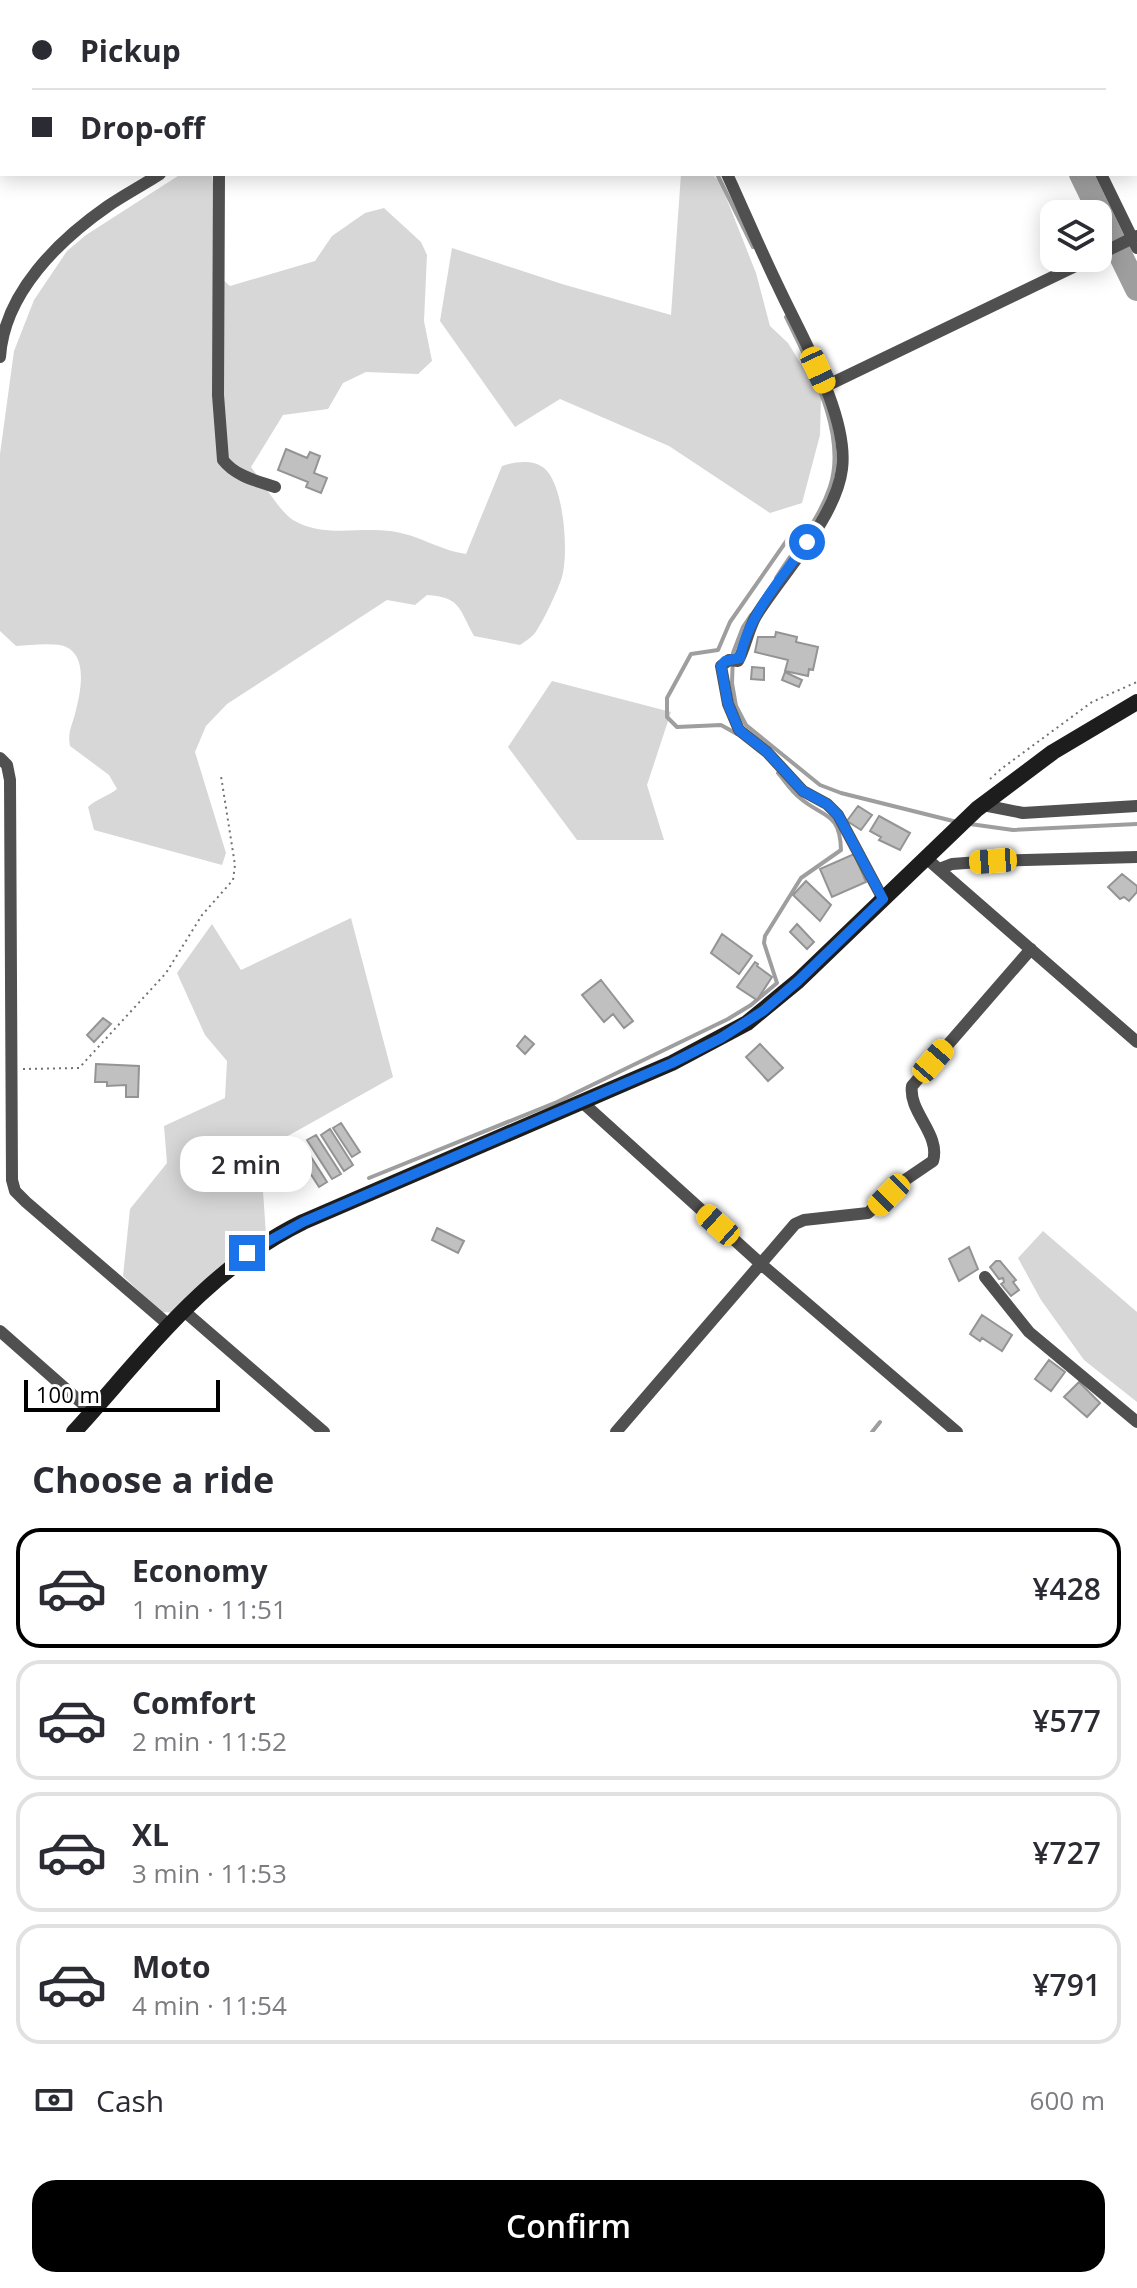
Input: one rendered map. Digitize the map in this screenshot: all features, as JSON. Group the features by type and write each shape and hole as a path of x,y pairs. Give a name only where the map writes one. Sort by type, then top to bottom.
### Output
{"street":[{"path":"0,353 24,288 41,266 65,241 107,207 157,176"},
{"path":"219,176 218,395 223,460 245,476 275,487"},
{"path":"728,176 826,386 843,466 833,499 756,616 744,640 740,658 725,661 721,670 731,715 739,730 767,752 803,791 832,808 868,867 883,899"},
{"path":"1102,176 1135,241 1112,250"},
{"path":"826,386 1063,272"},
{"path":"74,1432 214,1279 273,1237 672,1063 747,1023 798,981 883,899 932,864 983,805 1053,752 1137,702"},
{"path":"0,758 7,765 10,780 5,1069 15,1191 170,1326"},
{"path":"983,805 1023,813 1137,806"},
{"path":"932,864 1137,857"},
{"path":"932,864 1137,1042"},
{"path":"616,1432 799,1221 868,1213 905,1180 933,1161 934,1145 912,1097 912,1086 1031,949"},
{"path":"582,1102 761,1264 957,1432"},
{"path":"985,1277 1029,1332 1137,1422"},
{"path":"184,1311 324,1432"},
{"path":"0,1331 92,1412"}],"path":[{"path":"5,1069 79,1068 166,973 202,915 235,875 221,776"}],"shaded area":[{"path":"178,176 212,176 222,279 230,286 315,261 332,236 365,213 384,208 421,242 427,255 424,321 432,361 418,374 366,372 343,383 328,409 283,415 251,467 288,516 304,525 340,531 400,533 466,554 502,466 529,462 544,468 551,476 560,503 565,536 562,577 535,633 520,645 474,636 458,606 447,598 427,595 415,605 387,600 227,704 206,726 195,752 226,853 222,865 94,830 88,807 117,789 109,775 70,746 81,682 79,663 69,649 60,645 16,646 0,631 0,454 14,351 34,300 67,251 86,235"},
{"path":"681,176 714,176 720,182 756,273 770,326 788,343 821,396 820,435 802,503 770,513 669,446 560,399 515,427 440,321 452,248 671,315"},
{"path":"552,681 671,712 647,785 664,840 577,840 508,747"},
{"path":"351,918 393,1077 286,1137 297,1163 263,1191 266,1235 179,1313 161,1312 123,1276 130,1209 167,1163 164,1126 225,1098 227,1061 205,1035 177,973 212,924 241,970"},
{"path":"1043,1231 1137,1312 1137,1402 1084,1360 1041,1300 1018,1258"}],"building":[{"path":"286,449 307,458 310,452 320,456 314,473 327,478 321,493 306,487 308,482 278,470"},
{"path":"776,632 797,637 796,642 818,647 813,670 809,669 808,676 785,671 788,660 755,652 758,637 775,637"},
{"path":"752,667 764,668 764,680 751,679"},
{"path":"785,672 802,680 799,687 782,680"},
{"path":"858,806 872,815 861,830 847,821"},
{"path":"879,816 910,833 900,850 879,840 881,837 870,831"},
{"path":"854,854 866,882 832,897 820,869"},
{"path":"1122,874 1137,886 1137,892 1129,901 1124,897 1120,899 1108,887"},
{"path":"806,881 831,905 820,921 793,895"},
{"path":"797,924 814,942 807,949 790,932"},
{"path":"722,934 752,956 739,974 711,953"},
{"path":"755,962 772,977 757,1000 737,987"},
{"path":"601,980 633,1021 624,1028 613,1014 604,1022 582,995"},
{"path":"103,1018 111,1024 94,1042 87,1035"},
{"path":"525,1036 534,1044 525,1054 517,1046"},
{"path":"760,1044 783,1068 768,1081 746,1057"},
{"path":"96,1064 139,1066 138,1097 126,1097 126,1085 107,1086 107,1082 95,1082"},
{"path":"341,1123 360,1152 352,1157 333,1128"},
{"path":"330,1129 353,1165 344,1171 321,1135"},
{"path":"316,1135 341,1174 332,1179 307,1140"},
{"path":"302,1143 327,1182 319,1187 294,1148"},
{"path":"437,1228 464,1241 458,1253 432,1240"},
{"path":"969,1247 978,1269 959,1281 949,1259"},
{"path":"1000,1261 1016,1280 1013,1282 1019,1290 1011,1296 1001,1284 1003,1278 999,1279 990,1267"},
{"path":"982,1315 1012,1335 1002,1351 970,1334"},
{"path":"1049,1360 1065,1372 1051,1391 1035,1379"},
{"path":"1079,1382 1100,1403 1087,1417 1064,1397"}],"waterway":[{"path":"718,176 753,247"},
{"path":"1082,176 1137,289"},
{"path":"776,578 819,511 830,487 834,466 834,444 823,400 786,317"},
{"path":"737,734 721,725 677,727 667,717 667,698 691,654 718,650 730,622 792,533 803,538"},
{"path":"751,615 733,653 732,683 736,706 746,725 820,785 957,822"},
{"path":"369,1178 557,1102 728,1019 777,983 764,943 765,936 801,878 841,850 834,822 797,795 778,773"},
{"path":"970,824 1013,830 1137,824"},
{"path":"872,1432 880,1422"}],"route":[{"path":"247,1253 303,1222 672,1063 721,1038 778,999 883,899 838,815 827,804 803,791 767,752 739,730 722,684 721,666 725,661 738,661 756,616 807,542"}]}
